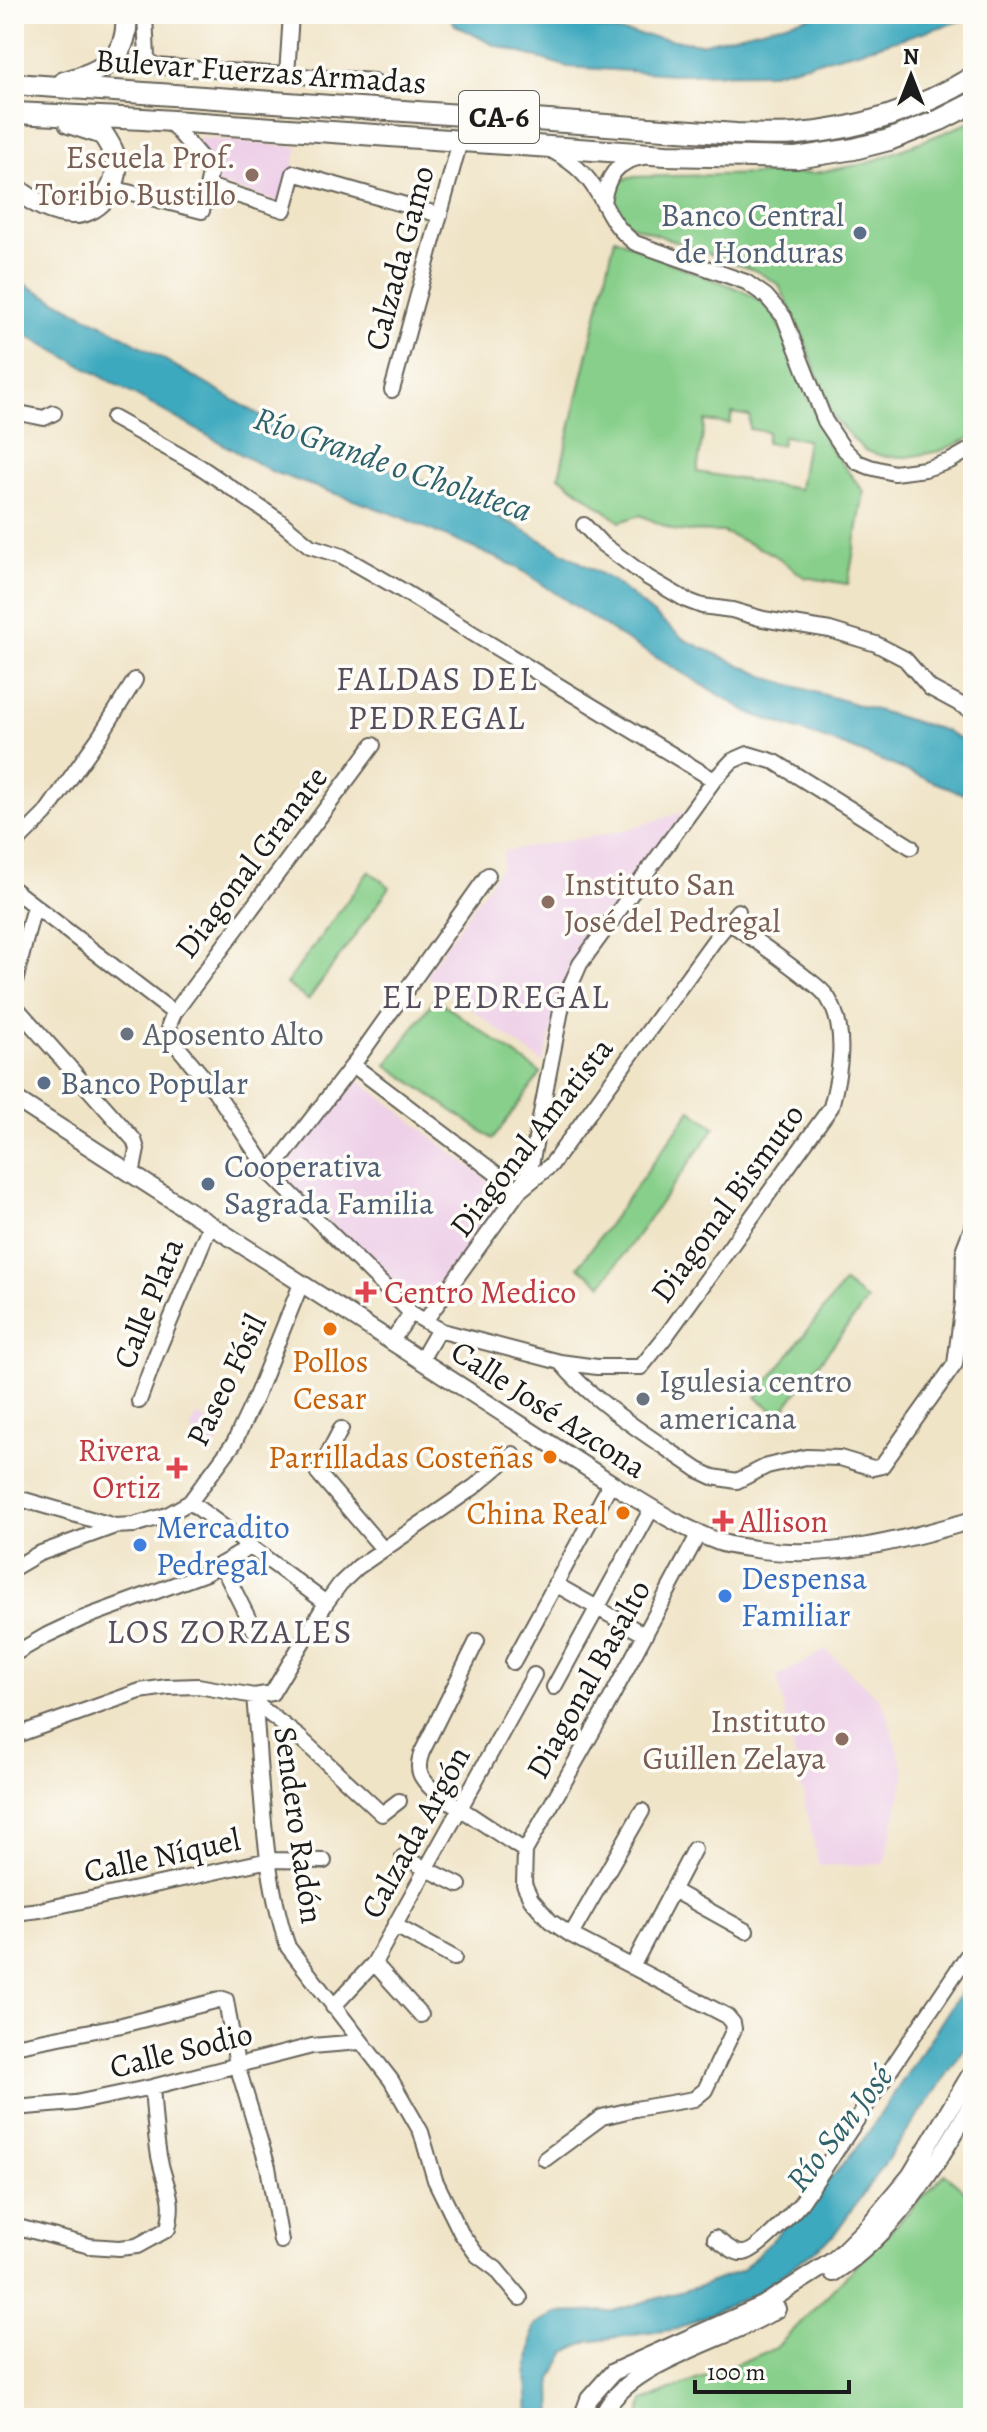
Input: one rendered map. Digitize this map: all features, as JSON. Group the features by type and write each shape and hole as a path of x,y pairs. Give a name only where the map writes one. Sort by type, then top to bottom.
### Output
{"highway":[{"path":"46,86 92,74 110,62 121,49 127,31 126,14"},
{"name":"Bulevar Fuerzas Armadas","path":"14,84 736,134 796,134 854,126 909,108 973,77"},
{"name":"Bulevar Fuerzas Armadas","path":"14,114 168,120 666,155 796,158 854,149 917,129 973,103"},
{"path":"14,114 73,124 103,134 116,161 112,188 103,200 89,210 74,214 53,210 14,187"}],"main road":[{"name":"Calle José Azcona","path":"14,1098 611,1483 722,1544 787,1553 822,1553 869,1546 973,1520"},
{"path":"582,2418 589,2399 613,2372 763,2305 834,2260 869,2225 910,2176 973,2070"},
{"path":"602,2418 623,2387 634,2380 768,2315 841,2268 879,2234 922,2184 973,2101"}],"street":[{"path":"145,14 147,58 155,66 374,81"},
{"path":"291,14 293,76 301,103"},
{"path":"112,188 202,211 211,169 168,120"},
{"name":"Calzada Gamo","path":"392,390 460,141"},
{"path":"545,147 579,169 603,202 609,218 635,243 746,282 766,296 784,317 825,421 843,448 857,462 894,473 925,469 950,461 973,448"},
{"path":"603,202 610,175 618,166 639,157 666,155"},
{"path":"208,186 284,210 294,173 440,215"},
{"path":"14,412 44,418 54,413"},
{"path":"113,418 199,466 277,519 310,546 342,556 398,588 714,780"},
{"path":"584,525 647,577 686,600 763,619 830,630 876,644 905,659 930,688 972,709"},
{"path":"14,845 45,814 135,680"},
{"name":"Diagonal Granate","path":"174,1013 373,745"},
{"path":"353,1065 518,1190 530,1170 568,986 580,964 714,780 732,761 748,754 775,762 911,847"},
{"path":"270,1173 353,1065 488,875"},
{"path":"14,890 174,1013 169,1025 172,1040 215,1091 270,1173 411,1313 439,1329 560,1362 577,1382 603,1402 698,1470 713,1477 737,1481 767,1466 806,1457 840,1458 873,1468 882,1466 955,1364 963,1303 964,1248 973,1225"},
{"path":"14,986 34,906"},
{"name":"Diagonal Amatista","path":"425,1321 518,1190 551,1165 734,917"},
{"name":"Diagonal Bismuto","path":"560,1362 597,1367 641,1367 831,1107 839,1057 840,1026 826,994 734,917"},
{"path":"14,1005 134,1140 137,1149 132,1175"},
{"name":"Calle Plata","path":"139,1401 210,1225"},
{"name":"Paseo Fósil","path":"14,1497 115,1526 134,1525 167,1515 190,1502 234,1443 301,1284"},
{"path":"391,1342 411,1313"},
{"path":"421,1360 439,1329"},
{"path":"341,1429 318,1473 383,1549"},
{"name":"Sendero Radón","path":"513,1454 474,1487 358,1567 340,1584 272,1693 254,1700 269,1860 279,1922 288,1947 391,2080 421,2132 435,2180 461,2233 477,2255 496,2269 520,2298"},
{"path":"513,1662 611,1483"},
{"path":"190,1502 326,1603"},
{"path":"554,1687 652,1508"},
{"path":"14,1568 38,1554 115,1526"},
{"name":"Diagonal Basalto","path":"525,1851 699,1533"},
{"path":"14,1654 81,1619 206,1573 249,1548"},
{"path":"221,1564 254,1630"},
{"path":"555,1584 645,1635"},
{"path":"477,1641 418,1761 421,1779 434,1791 525,1851 524,1884 531,1899 550,1921 571,1935 727,2016 734,2029 705,2090 694,2099 602,2117 545,2159"},
{"name":"Calzada Argón","path":"333,2007 374,1963 534,1675"},
{"path":"14,1736 140,1691 198,1686 254,1700 382,1814 399,1801"},
{"path":"571,1935 642,1811"},
{"path":"632,1967 694,1849"},
{"path":"403,1857 459,1885"},
{"name":"Calle Níquel","path":"14,1913 56,1907 269,1860 324,1861"},
{"path":"674,1891 746,1931"},
{"path":"396,1926 454,1958"},
{"path":"715,2238 739,2253 747,2252 778,2229 801,2203 973,1947"},
{"path":"374,1963 421,2015"},
{"path":"14,2046 226,2000 237,2065 268,2167 281,2241"},
{"name":"Calle Sodio","path":"14,2108 75,2103 152,2087 312,2046 360,2042"},
{"path":"14,2226 90,2246 119,2248 137,2246 168,2229 171,2198 159,2157 152,2087"}],"shaded area":[{"name":"Escuela Prof. Toribio Bustillo","path":"199,138 298,147 283,203 212,182 199,153"},
{"name":"Instituto San José del Pedregal","path":"686,811 567,974 543,1063 425,975 501,867 504,851 619,832"},
{"path":"354,1076 508,1196 421,1310 279,1175"},
{"path":"196,1415 226,1431 214,1450 190,1429"},
{"name":"Instituto Guillen Zelaya","path":"826,1650 883,1702 905,1775 884,1864 819,1866 777,1677"}],"green space":[{"path":"973,121 973,437 940,451 908,457 882,456 864,450 832,417 802,334 779,285 756,271 630,225 613,200 615,187 629,177 814,173 868,163"},
{"path":"615,238 739,289 759,300 776,317 827,444 864,492 848,584 804,577 773,554 723,532 676,531 640,515 620,522 559,476","holes":["732,413 750,416 749,429 768,432 766,443 781,445 783,436 807,440 799,489 697,472 705,421 730,424"]},
{"path":"369,871 390,887 308,1000 286,984"},
{"path":"435,998 541,1073 493,1139 387,1065"},
{"path":"691,1110 715,1127 602,1284 578,1267"},
{"path":"844,1283 867,1301 779,1415 756,1397"},
{"path":"945,2174 973,2198 973,2418 639,2418 644,2401 776,2348"}],"water":[{"path":"448,14 539,14 557,22 701,44 822,14 969,14 964,20 772,73 673,74 568,67 492,44 455,25"},
{"path":"14,279 113,330 277,425 424,482 511,523 615,582 685,640 771,679 946,731 973,746 973,798 848,747 752,714 618,635 515,566 396,515 273,472 14,328"},
{"path":"973,1974 973,2036 833,2236 762,2290 678,2329 588,2341 566,2353 552,2379 553,2418 529,2418 527,2375 534,2326 556,2313 613,2311 704,2285 743,2270 839,2169 866,2136"}],"place":[{"name":"Escuela Prof. Toribio Bustillo","path":"252,175"},
{"name":"Banco Central de Honduras","path":"860,233"},
{"name":"Instituto San José del Pedregal","path":"548,902"},
{"name":"Aposento Alto","path":"127,1034"},
{"name":"Banco Popular","path":"44,1083"},
{"name":"Cooperativa Sagrada Familia","path":"208,1184"},
{"name":"Centro Medico","path":"366,1292"},
{"name":"Pollos Cesar","path":"330,1329"},
{"name":"Igulesia centro americana","path":"643,1399"},
{"name":"Parrilladas Costeñas","path":"550,1457"},
{"name":"Rivera Ortiz","path":"177,1468"},
{"name":"China Real","path":"623,1513"},
{"name":"Allison","path":"723,1521"},
{"name":"Mercadito Pedregal","path":"140,1545"},
{"name":"Despensa Familiar","path":"725,1596"},
{"name":"Instituto Guillen Zelaya","path":"842,1739"}],"district":[{"name":"FALDAS DEL PEDREGAL","path":"437,698"},
{"name":"EL PEDREGAL","path":"496,996"},
{"name":"LOS ZORZALES","path":"230,1631"}],"water label":[{"name":"Río Grande o Choluteca","path":"393,464"},
{"name":"Río San José","path":"839,2128"}]}
